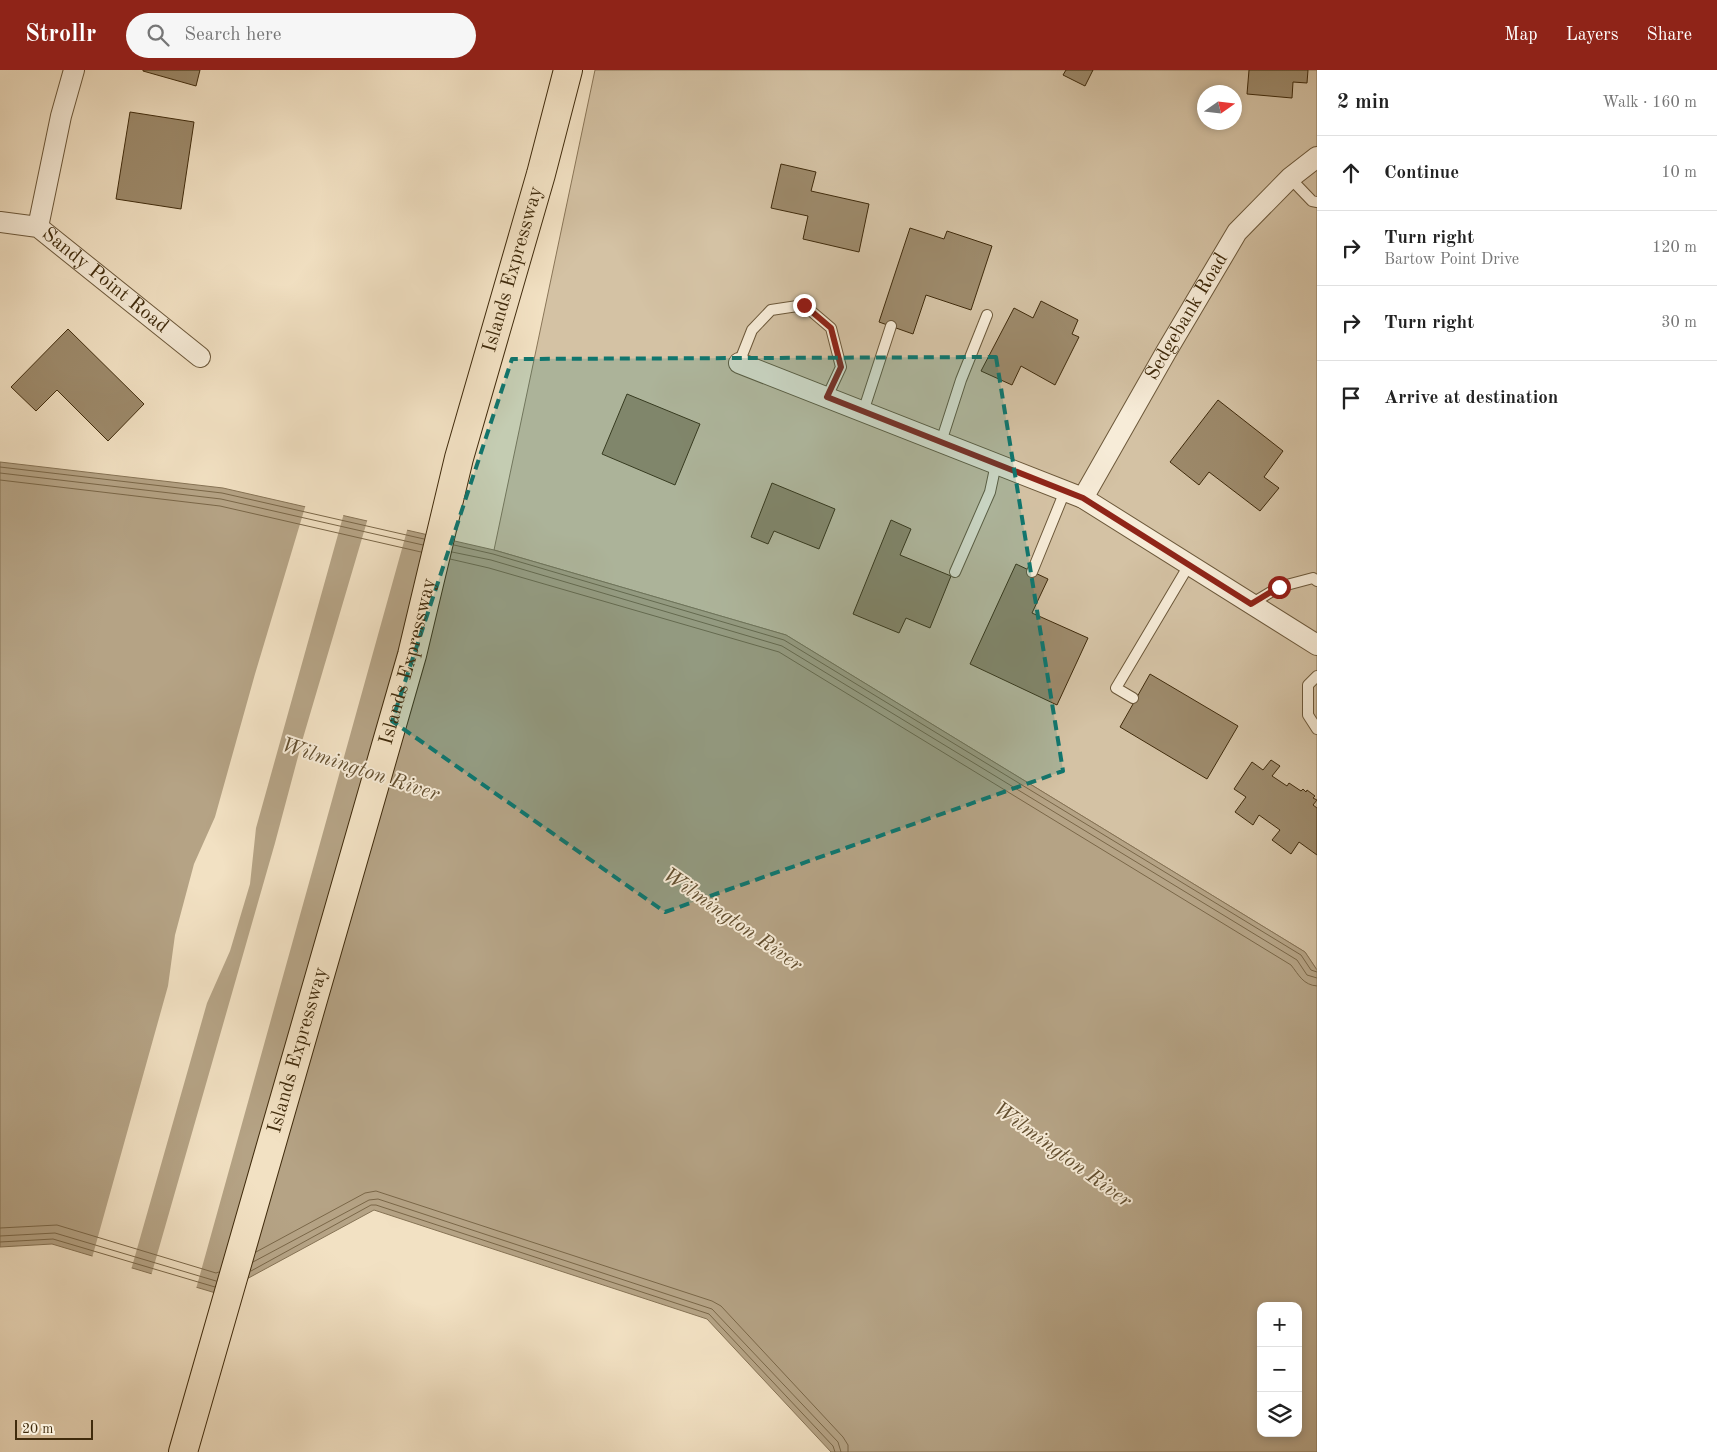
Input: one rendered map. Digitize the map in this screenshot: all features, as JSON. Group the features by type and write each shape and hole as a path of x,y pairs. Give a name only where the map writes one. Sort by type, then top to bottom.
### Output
{"main road":[{"name":"Islands Expressway","path":"183,1452 412,655 460,458 541,174 568,70"}],"street":[{"path":"38,227 74,70"},
{"name":"Sedgebank Road","path":"1074,494 1166,352 1237,232 1290,178 1317,158"},
{"name":"Sandy Point Road","path":"0,222 38,227 200,357"},
{"path":"739,363 1074,494 1317,645"}],"lane":[{"path":"1290,178 1312,201 1317,202"},
{"path":"739,363 752,330 771,310 804,305 831,328 841,367 827,397"},
{"path":"941,442 961,380 987,315"},
{"path":"863,412 891,326"},
{"path":"955,572 990,492 996,464"},
{"path":"1032,572 1074,494"},
{"path":"1133,698 1116,688 1189,565"},
{"path":"1251,604 1279,587 1313,578 1317,581"},
{"path":"1317,676 1308,685 1308,715 1317,729"}],"highlighted area":[{"path":"996,357 1063,771 665,912 392,721 512,359"}],"shaded area":[{"path":"595,70 1317,70 1317,970 1305,952 786,635 494,550"}],"water":[{"name":"Wilmington River","path":"0,462 223,488 494,550 786,635 1305,952 1317,970 1317,1452 831,1452 707,1319 374,1210 219,1294 52,1244 0,1247"}],"pier":[{"path":"306,504 344,513 256,828 250,884 230,951 207,1003 131,1270 92,1258 168,986 175,935 194,864 215,817 255,674"},
{"path":"368,518 408,527 196,1289 151,1276 275,843 303,738"}],"building":[{"path":"143,70 200,70 196,86"},
{"path":"1066,70 1093,70 1085,86 1063,75"},
{"path":"1249,70 1308,70 1307,83 1293,82 1292,98 1247,94"},
{"path":"130,112 194,122 181,209 116,199"},
{"path":"781,164 816,172 811,191 869,204 859,252 803,239 808,216 771,208"},
{"path":"910,228 944,239 947,231 992,246 971,310 926,295 913,334 879,322"},
{"path":"1041,301 1078,320 1072,334 1079,337 1055,385 1021,366 1012,385 981,371 1014,308 1033,318"},
{"path":"68,329 144,404 108,441 57,390 36,411 11,387"},
{"path":"627,394 700,424 675,485 602,454"},
{"path":"1218,400 1283,451 1264,477 1279,488 1260,511 1209,472 1199,485 1170,462"},
{"path":"772,483 835,509 819,549 774,531 768,544 751,537"},
{"path":"891,520 911,529 900,555 951,576 930,628 906,618 899,633 853,614"},
{"path":"1016,564 1048,579 1032,613 1088,638 1057,705 970,664"},
{"path":"1150,674 1238,726 1207,779 1120,727"},
{"path":"1271,760 1280,766 1272,776 1287,786 1289,783 1301,791 1303,789 1306,792 1307,790 1317,800 1313,805 1317,808 1317,855 1299,842 1291,854 1272,840 1280,830 1259,815 1253,825 1235,812 1246,797 1234,789 1252,762 1263,770"}],"route":[{"path":"804,305 831,328 841,367 827,397 1083,498 1251,604 1279,587"}]}
